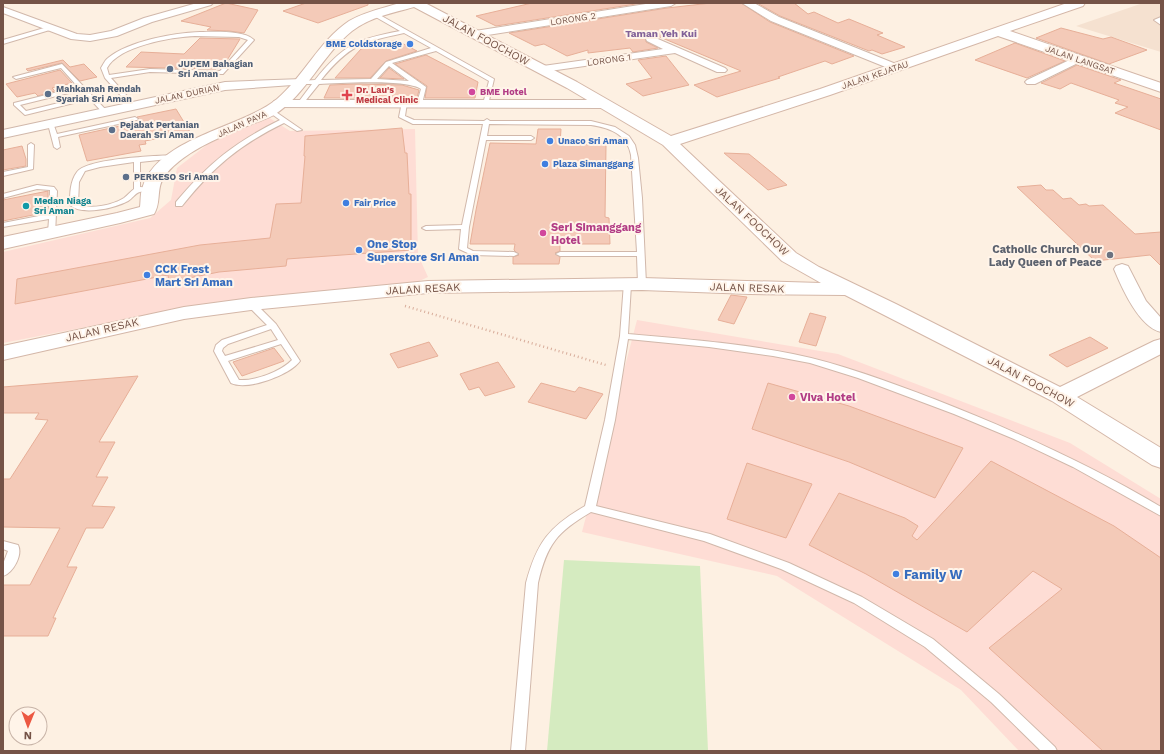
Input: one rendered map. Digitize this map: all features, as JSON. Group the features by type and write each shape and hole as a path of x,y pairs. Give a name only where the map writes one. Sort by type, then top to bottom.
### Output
{"street":[{"path":"3,10 75,37 90,38 105,36 155,18 208,3"},
{"name":"JALAN PAYA","path":"3,243 120,218 148,210 143,190 154,180 162,168 175,157 194,146 275,107 302,82 322,55 348,28 376,15 413,3"},
{"name":"JALAN FOOCHOW","path":"416,3 543,69 606,104 669,142 769,239 789,256 812,271 1060,396 1161,459"},
{"name":"LORONG 2","path":"475,34 671,3"},
{"path":"747,3 775,19 897,68"},
{"name":"JALAN KEJATAU","path":"669,142 897,68 1076,3"},
{"name":"JALAN LANGSAT","path":"999,32 1161,88"},
{"path":"651,39 720,70"},
{"name":"LORONG 1","path":"543,69 676,50"},
{"path":"1031,82 1078,59"},
{"name":"JALAN DURIAN","path":"3,134 225,86 302,82"},
{"path":"275,107 300,104 404,103 606,104"},
{"path":"1122,269 1140,305 1161,327"},
{"name":"JALAN RESAK","path":"6,355 184,313 251,304 428,287 634,285 849,289"},
{"path":"1060,396 1161,346"}],"lane":[{"path":"376,15 492,80 486,104"},
{"path":"1161,19 1157,20 1161,23"},
{"path":"3,42 51,28"},
{"path":"300,104 318,81 346,51 364,40 405,31"},
{"path":"133,106 107,77 103,68 109,60 127,49 171,37 194,34 241,36 250,38 250,43 222,73"},
{"path":"373,81 388,63 435,49"},
{"path":"388,63 424,88 420,104"},
{"path":"16,77 62,66 105,112"},
{"path":"107,77 125,72 148,69 222,73"},
{"path":"222,73 225,86"},
{"path":"302,82 373,81 416,83"},
{"path":"82,88 16,104 25,114 91,97"},
{"path":"404,103 402,116 413,122 487,121 603,124 621,132 631,143 634,152 639,196 641,254 624,336 610,420 590,508"},
{"path":"275,107 284,120 299,130"},
{"path":"54,136 135,119"},
{"path":"179,204 209,169 228,153 257,133 284,120"},
{"path":"487,121 465,227 463,249 472,254 514,254"},
{"path":"51,124 57,147"},
{"path":"483,138 531,138"},
{"path":"3,174 31,168 31,145"},
{"path":"138,160 143,190 126,200 113,204 82,209 77,208 74,205 74,188 83,170 96,166 138,160 175,157"},
{"path":"3,196 37,187 52,188 54,192 52,233"},
{"path":"3,225 53,216"},
{"path":"426,228 465,227"},
{"path":"560,254 641,254"},
{"path":"251,304 273,326 296,359 295,364 291,367 247,383 237,383 234,381 218,351 220,344 273,326"},
{"path":"624,336 709,344 795,357 874,380 1039,446 1140,499 1161,512"},
{"path":"223,360 283,341"},
{"path":"518,751 532,583 536,562 544,546 556,531 573,518 590,508 706,538 785,566 858,600 928,643 995,698 1050,751"},
{"path":"3,545 14,548 14,552 8,566 3,572"}],"path":[{"path":"404,306 618,369"}],"shaded area":[{"path":"1143,3 1161,3 1161,52 1076,26"},
{"path":"268,117 290,131 415,129 418,255 428,277 413,284 216,302 3,343 3,252 150,218 171,200 177,168 208,144"},
{"path":"637,320 838,354 1070,443 1161,499 1161,751 1019,751 961,690 777,576 582,532"}],"green space":[{"path":"564,560 700,566 708,751 547,751"}],"building":[{"path":"226,3 258,10 244,33 207,30 211,27 181,21"},
{"path":"306,3 368,3 368,5 318,23 283,11"},
{"path":"532,3 642,3 496,26 476,16"},
{"path":"711,3 741,3 770,22 854,56 832,64 825,61 778,77 780,78 717,97 694,85 741,71 648,32 650,35 646,36 646,42 658,48 633,52 630,48 588,53 588,50 567,56 544,44 535,46 509,33 667,8"},
{"path":"757,3 794,3 808,14 814,12 838,23 849,19 883,33 877,35 905,47 882,54 872,50 869,51 780,16"},
{"path":"1061,28 1103,39 1111,37 1147,50 1109,64 1036,38"},
{"path":"200,38 240,39 221,68 126,67 141,52 184,54"},
{"path":"396,40 417,51 386,61 370,78 335,78 361,49"},
{"path":"1015,43 1065,61 1027,78 975,60"},
{"path":"426,55 478,82 475,98 425,98 427,86 395,64"},
{"path":"666,56 689,85 643,96 626,84 652,78 638,60"},
{"path":"63,60 70,67 84,64 97,77 80,81 62,63 28,71 26,69"},
{"path":"1077,65 1121,80 1114,83 1161,99 1161,130 1115,113 1128,107 1115,103 1119,100 1071,83 1060,89 1041,83"},
{"path":"389,68 404,79 380,78"},
{"path":"60,70 72,83 52,88 55,91 38,96 35,93 17,97 6,84"},
{"path":"330,85 402,85 419,90 417,98 324,98"},
{"path":"176,109 190,132 145,141 146,144 139,145 141,151 87,161 79,135 129,124 128,123 138,121 139,119 137,117"},
{"path":"402,128 405,153 407,153 409,194 411,194 411,250 287,259 286,266 219,272 169,282 168,275 15,304 17,279 200,245 270,238 276,204 301,203 305,136"},
{"path":"538,129 561,129 560,144 606,145 605,217 609,218 610,244 560,244 560,251 555,253 560,257 559,264 513,264 513,257 519,255 514,250 515,244 470,244 476,210 490,143 536,144"},
{"path":"22,146 26,159 26,166 3,170 3,150"},
{"path":"724,153 749,154 787,185 768,190"},
{"path":"1041,185 1046,190 1053,190 1063,199 1071,198 1079,205 1103,205 1135,234 1161,232 1161,266 1150,255 1095,261 1017,187"},
{"name":"Medan Niaga Sri Aman","path":"48,191 48,212 3,221 3,200"},
{"path":"731,295 747,297 734,324 718,320"},
{"path":"810,313 826,317 816,346 799,342"},
{"path":"1090,337 1108,348 1067,367 1049,355"},
{"path":"429,342 438,356 398,368 390,354"},
{"path":"274,348 284,361 242,376 233,362"},
{"path":"498,362 515,387 485,396 479,387 469,390 460,374"},
{"path":"138,376 99,442 115,442 96,477 108,477 92,506 115,507 103,528 86,528 67,567 77,567 53,618 56,618 48,636 3,636 3,585 30,585 60,528 3,527 3,479 10,479 48,420 35,419 39,413 3,413 3,387"},
{"path":"541,383 575,392 579,387 603,394 586,419 528,402"},
{"path":"768,383 849,406 963,448 935,498 849,462 752,429"},
{"path":"991,461 1114,526 1161,558 1161,751 1103,751 989,648 1062,589 1033,571 967,632 866,574 809,545 839,493 905,518 918,526 912,536 917,540"},
{"path":"747,463 812,484 786,538 727,519"}],"place":[{"name":"BME Coldstorage","path":"410,44"},
{"name":"JUPEM Bahagian Sri Aman","path":"170,69"},
{"name":"BME Hotel","path":"472,92"},
{"name":"Mahkamah Rendah Syariah Sri Aman","path":"48,94"},
{"name":"Dr. Lau's Medical Clinic","path":"347,95"},
{"name":"Pejabat Pertanian Daerah Sri Aman","path":"112,130"},
{"name":"Unaco Sri Aman","path":"550,141"},
{"name":"Plaza Simanggang","path":"545,164"},
{"name":"PERKESO Sri Aman","path":"126,177"},
{"name":"Fair Price","path":"346,203"},
{"name":"Medan Niaga Sri Aman","path":"26,206"},
{"name":"Seri Simanggang Hotel","path":"543,233"},
{"name":"One Stop Superstore Sri Aman","path":"359,250"},
{"name":"Catholic Church Our Lady Queen of Peace","path":"1110,255"},
{"name":"CCK Frest Mart Sri Aman","path":"147,275"},
{"name":"Viva Hotel","path":"792,397"},
{"name":"Family W","path":"896,574"}],"district":[{"name":"Taman Yeh Kui","path":"661,33"}]}
